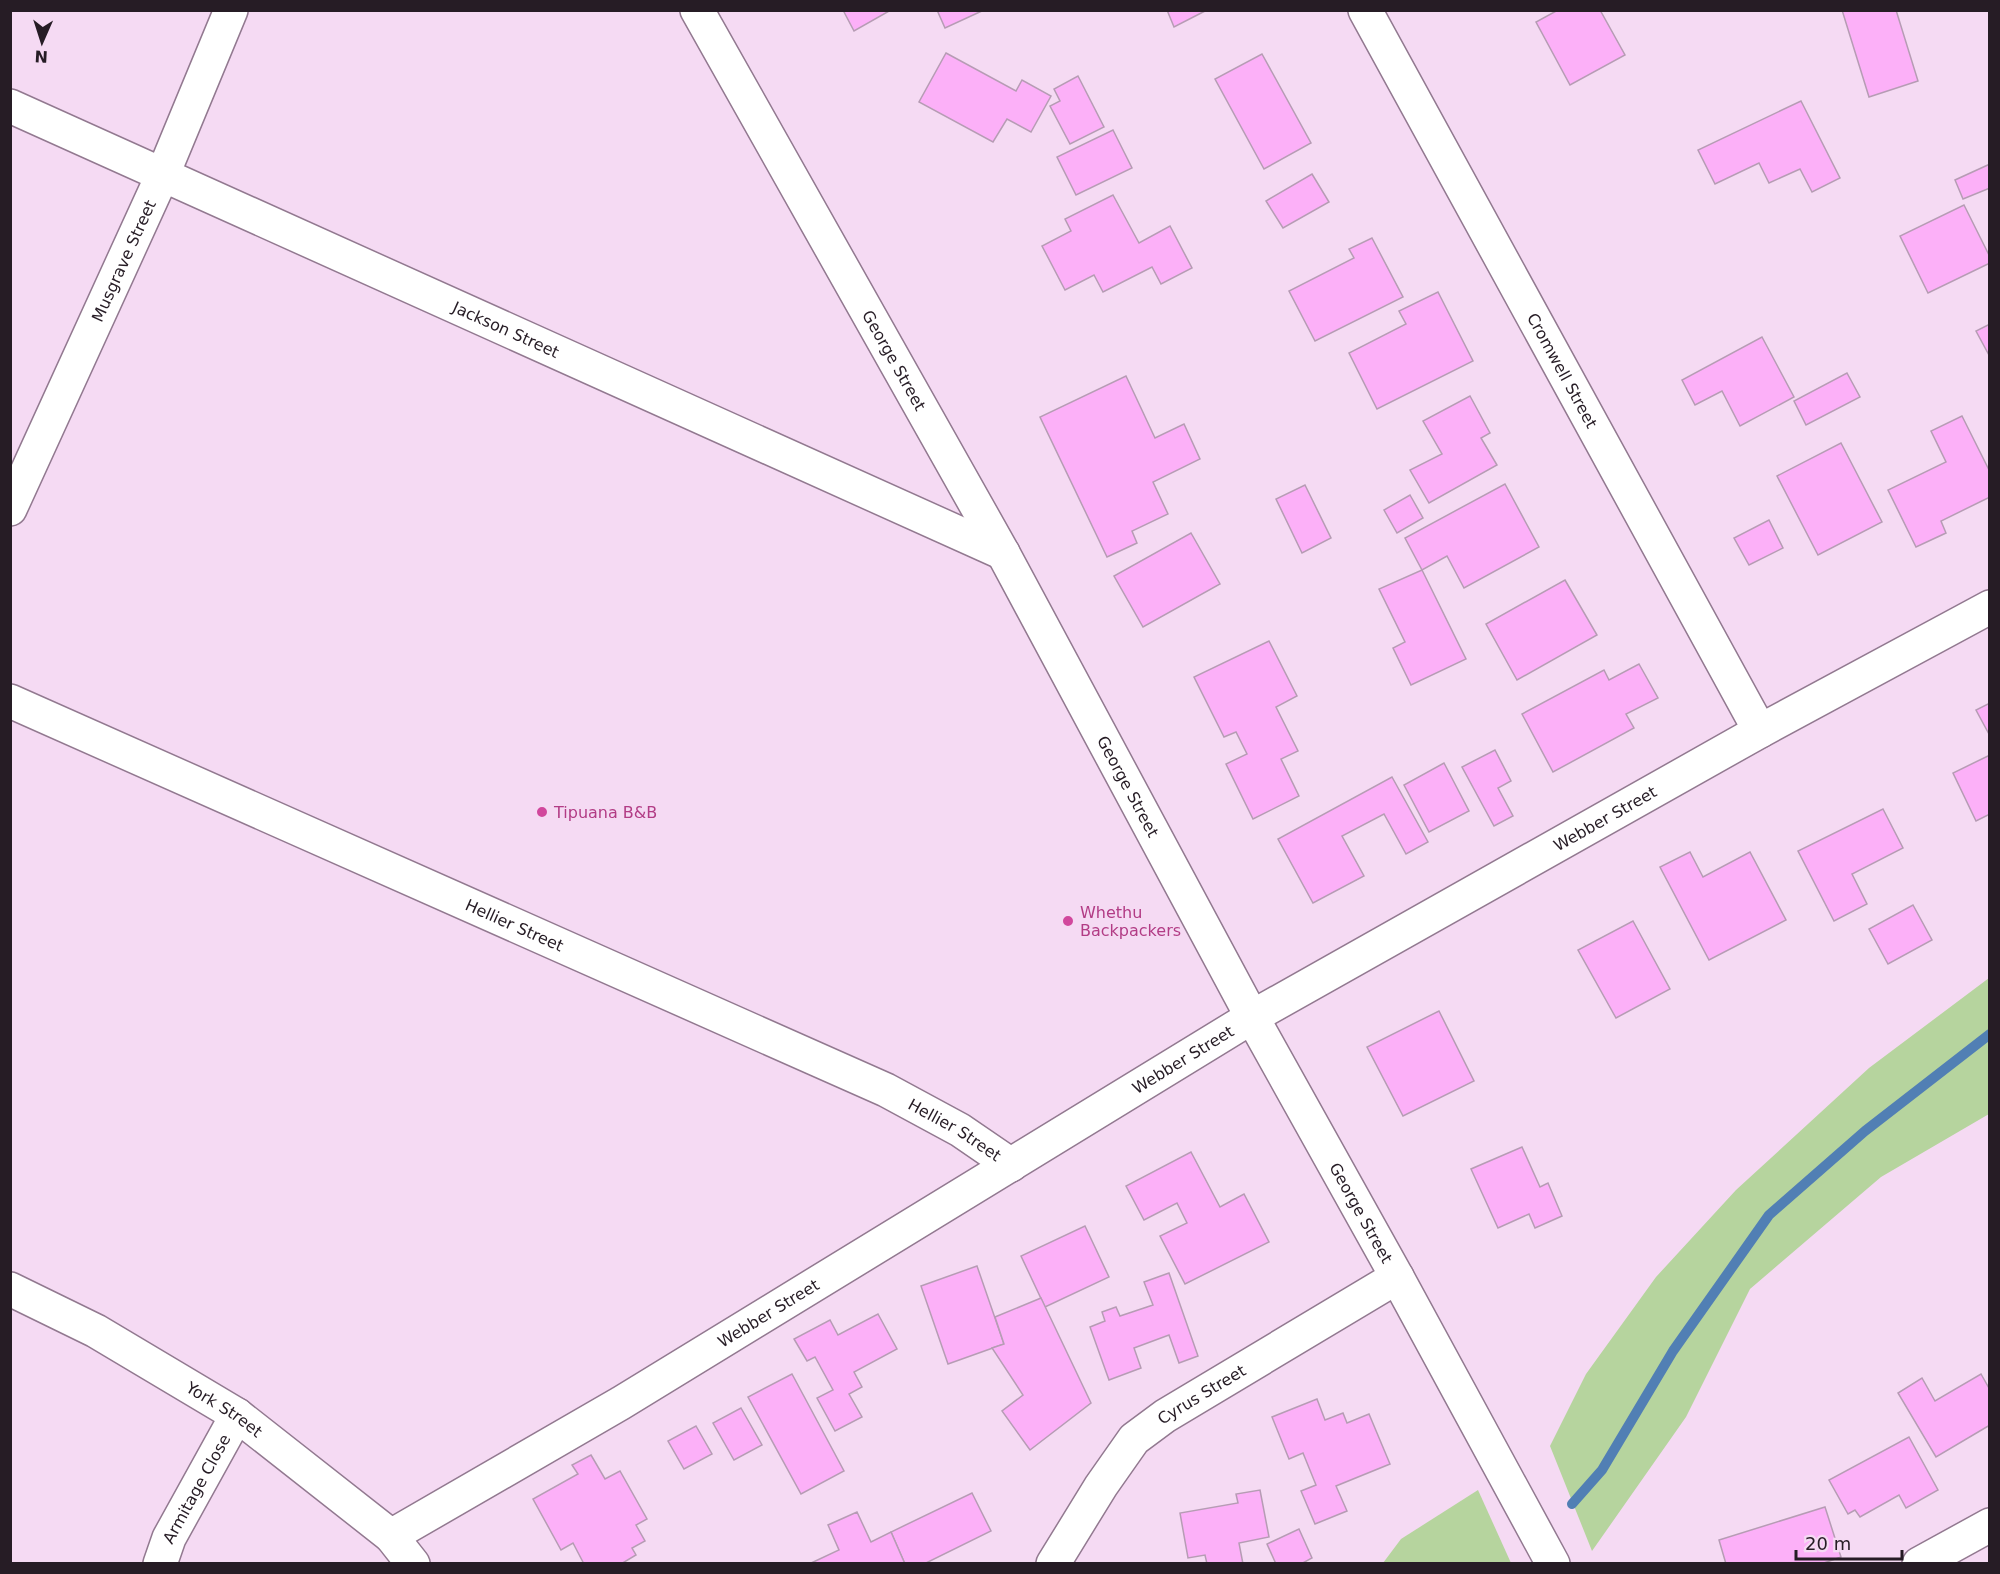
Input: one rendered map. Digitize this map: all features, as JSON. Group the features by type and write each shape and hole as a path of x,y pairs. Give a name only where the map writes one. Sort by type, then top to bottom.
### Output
{"street":[{"name":"Musgrave Street","path":"10,509 163,174 231,10"},
{"name":"George Street","path":"697,10 1003,553 1252,1017 1553,1563"},
{"name":"Cromwell Street","path":"1365,10 1760,731"},
{"name":"Jackson Street","path":"10,106 1003,553"},
{"name":"Webber Street","path":"391,1536 631,1397 1252,1017 1760,731 1989,607"},
{"name":"Hellier Street","path":"10,700 886,1090 960,1130 1011,1166"},
{"name":"Cyrus Street","path":"1053,1563 1101,1486 1134,1439 1165,1416 1397,1277"},
{"name":"York Street","path":"10,1289 96,1331 237,1415 391,1536 413,1563"},
{"name":"Armitage Close","path":"160,1563 169,1538 237,1415"},
{"path":"1919,1563 1989,1526"}],"green space":[{"path":"1989,978 1989,1114 1881,1177 1750,1289 1686,1417 1592,1551 1550,1446 1586,1374 1656,1277 1736,1190 1869,1068"},
{"path":"1478,1490 1511,1563 1383,1563 1401,1539"}],"building":[{"path":"843,10 891,10 854,31"},
{"path":"937,10 984,10 945,28"},
{"path":"1167,10 1207,10 1174,27"},
{"path":"1558,10 1600,10 1625,55 1570,85 1536,22"},
{"path":"1842,10 1896,10 1918,81 1869,97"},
{"path":"946,53 1016,91 1022,80 1051,96 1031,132 1007,119 993,142 919,102"},
{"path":"1262,54 1311,143 1264,169 1215,79"},
{"path":"1078,76 1104,127 1070,144 1050,106 1060,101 1054,89"},
{"path":"1801,101 1840,178 1812,192 1800,169 1769,183 1759,163 1715,184 1698,150"},
{"path":"1113,130 1132,168 1076,195 1057,157"},
{"path":"1990,164 1990,188 1963,199 1955,180"},
{"path":"1312,174 1329,202 1283,228 1266,201"},
{"path":"1113,195 1139,243 1170,226 1192,268 1161,284 1152,267 1103,292 1094,275 1065,290 1042,246 1071,231 1065,219"},
{"path":"1964,205 1990,257 1990,263 1928,293 1900,236"},
{"path":"1372,238 1403,297 1315,341 1289,291 1354,258 1349,249"},
{"path":"1438,292 1473,361 1377,409 1349,353 1406,324 1399,311"},
{"path":"1990,324 1990,357 1976,331"},
{"path":"1762,337 1794,397 1740,426 1722,391 1695,405 1682,380"},
{"path":"1847,373 1860,397 1806,425 1794,401"},
{"path":"1126,376 1155,438 1184,424 1200,459 1153,482 1168,514 1132,531 1137,543 1107,557 1040,417"},
{"path":"1470,396 1490,433 1481,438 1497,465 1429,503 1410,470 1442,454 1423,421"},
{"path":"1962,416 1990,472 1990,497 1941,521 1946,533 1916,547 1888,490 1946,462 1931,431"},
{"path":"1841,443 1882,522 1818,555 1777,476"},
{"path":"1505,484 1539,547 1464,588 1447,556 1422,570 1405,538"},
{"path":"1305,485 1331,538 1302,553 1276,499"},
{"path":"1410,495 1423,518 1397,533 1384,510"},
{"path":"1769,520 1783,548 1749,565 1734,538"},
{"path":"1191,533 1220,584 1143,627 1114,576"},
{"path":"1422,570 1466,659 1411,685 1393,648 1405,642 1379,589"},
{"path":"1565,580 1597,635 1517,680 1486,624"},
{"path":"1269,641 1297,696 1276,707 1298,751 1281,759 1299,796 1253,819 1226,764 1247,754 1236,732 1224,737 1194,677"},
{"path":"1639,664 1658,698 1626,714 1634,728 1553,772 1522,714 1604,670 1609,680"},
{"path":"1990,703 1990,736 1976,710"},
{"path":"1495,750 1511,781 1498,788 1513,816 1494,826 1462,767"},
{"path":"1990,755 1990,814 1976,821 1953,773"},
{"path":"1444,763 1469,811 1429,832 1404,785"},
{"path":"1392,777 1428,842 1406,854 1384,814 1342,836 1364,876 1313,903 1278,839"},
{"path":"1883,809 1903,848 1852,874 1867,904 1834,921 1798,851"},
{"path":"1690,852 1703,877 1750,852 1786,920 1709,960 1660,867"},
{"path":"1913,905 1932,940 1888,964 1869,929"},
{"path":"1633,921 1670,989 1616,1018 1578,950"},
{"path":"1439,1011 1474,1081 1403,1116 1367,1047"},
{"path":"1522,1147 1540,1187 1548,1183 1562,1216 1535,1228 1529,1214 1498,1228 1471,1169"},
{"path":"1191,1152 1220,1207 1244,1194 1269,1242 1185,1284 1160,1236 1187,1223 1177,1203 1144,1220 1126,1186"},
{"path":"1085,1226 1109,1277 1045,1307 1021,1256"},
{"path":"977,1266 1004,1344 948,1364 921,1286"},
{"path":"1169,1273 1198,1356 1179,1363 1169,1335 1134,1348 1141,1368 1109,1380 1090,1327 1105,1321 1102,1312 1116,1307 1120,1316 1153,1305 1144,1282"},
{"path":"1041,1298 1091,1403 1030,1450 1002,1411 1023,1395 992,1348 1004,1344 995,1317"},
{"path":"878,1314 897,1349 854,1372 862,1387 849,1394 862,1417 835,1431 817,1398 833,1390 815,1357 807,1361 794,1339 830,1320 838,1335"},
{"path":"792,1374 844,1471 801,1494 748,1397"},
{"path":"1981,1374 1990,1390 1990,1425 1936,1457 1898,1393 1922,1378 1935,1401"},
{"path":"1317,1399 1325,1420 1343,1413 1347,1423 1369,1414 1390,1464 1336,1486 1347,1511 1315,1524 1301,1491 1316,1485 1303,1453 1289,1459 1272,1417"},
{"path":"741,1408 762,1445 734,1460 713,1423"},
{"path":"696,1426 712,1454 684,1469 668,1441"},
{"path":"1909,1437 1938,1490 1906,1508 1899,1495 1860,1517 1855,1510 1848,1514 1829,1480"},
{"path":"591,1455 605,1479 620,1471 647,1519 636,1525 645,1541 632,1548 636,1555 621,1564 584,1564 573,1543 561,1550 533,1499 578,1474 572,1465"},
{"path":"1260,1490 1269,1537 1239,1543 1243,1564 1207,1564 1205,1555 1188,1558 1180,1513 1238,1503 1236,1494"},
{"path":"972,1493 991,1531 924,1564 905,1564 891,1532"},
{"path":"1825,1507 1841,1557 1821,1564 1726,1564 1719,1540"},
{"path":"857,1512 871,1542 891,1532 905,1564 809,1564 839,1550 828,1525"},
{"path":"1299,1529 1312,1558 1301,1564 1276,1564 1267,1544"}],"waterway":[{"path":"1572,1504 1602,1470 1673,1351 1769,1215 1865,1131 1990,1034"}],"place":[{"name":"Tipuana B&B","path":"542,812"},
{"name":"Whethu Backpackers","path":"1068,921"}]}
